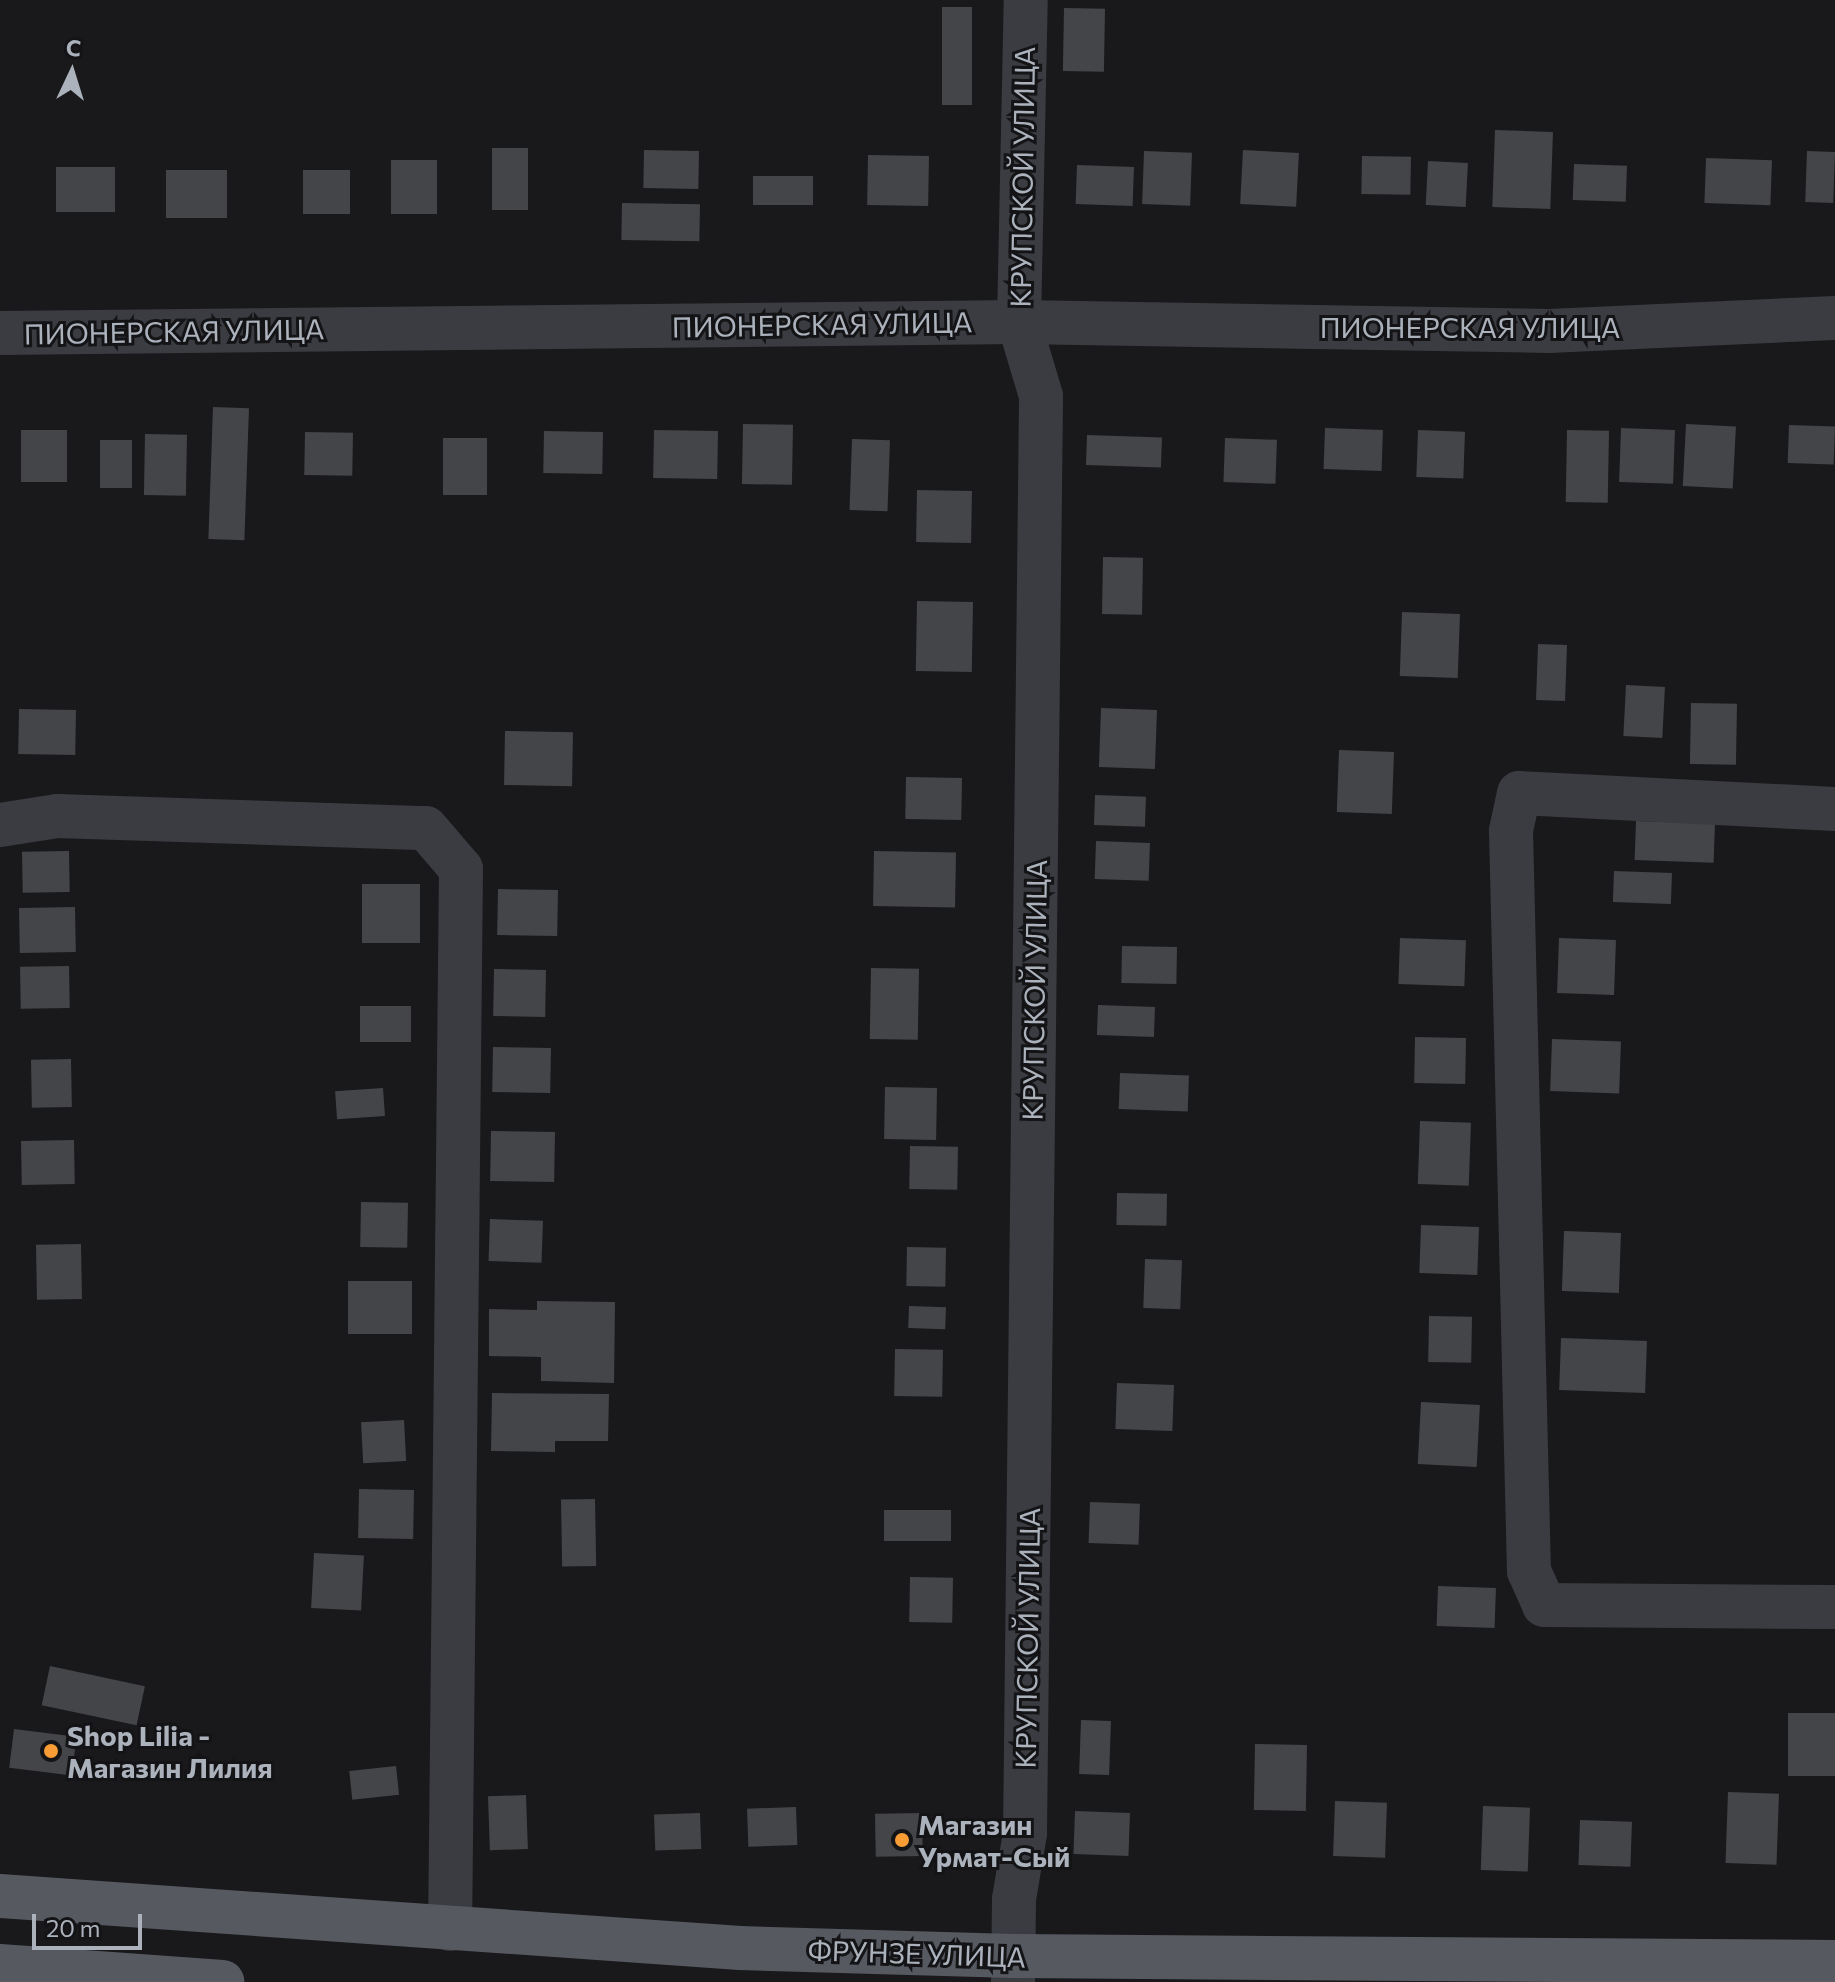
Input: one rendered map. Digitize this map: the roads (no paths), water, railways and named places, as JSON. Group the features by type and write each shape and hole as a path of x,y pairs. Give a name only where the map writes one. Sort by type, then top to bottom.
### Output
{"main road":[{"name":"ФРУНЗЕ УЛИЦА","path":"0,1896 1013,1969 1835,1962"},
{"path":"0,1966 222,1982"}],"street":[{"name":"КРУПСКОЙ УЛИЦА","path":"1013,1969 1014,1899 1025,1833 1041,396 1019,322 1026,0"},
{"name":"ПИОНЕРСКАЯ УЛИЦА","path":"0,333 1019,322 1549,331 1835,318"},
{"path":"1835,809 1519,793 1511,831 1529,1571 1544,1605 1835,1607"},
{"path":"0,825 57,816 426,828 461,869 450,1929"}],"place":[{"name":"Shop Lilia - Магазин Лилия","path":"51,1751"},
{"name":"Магазин Урмат-Сый","path":"902,1840"}]}
